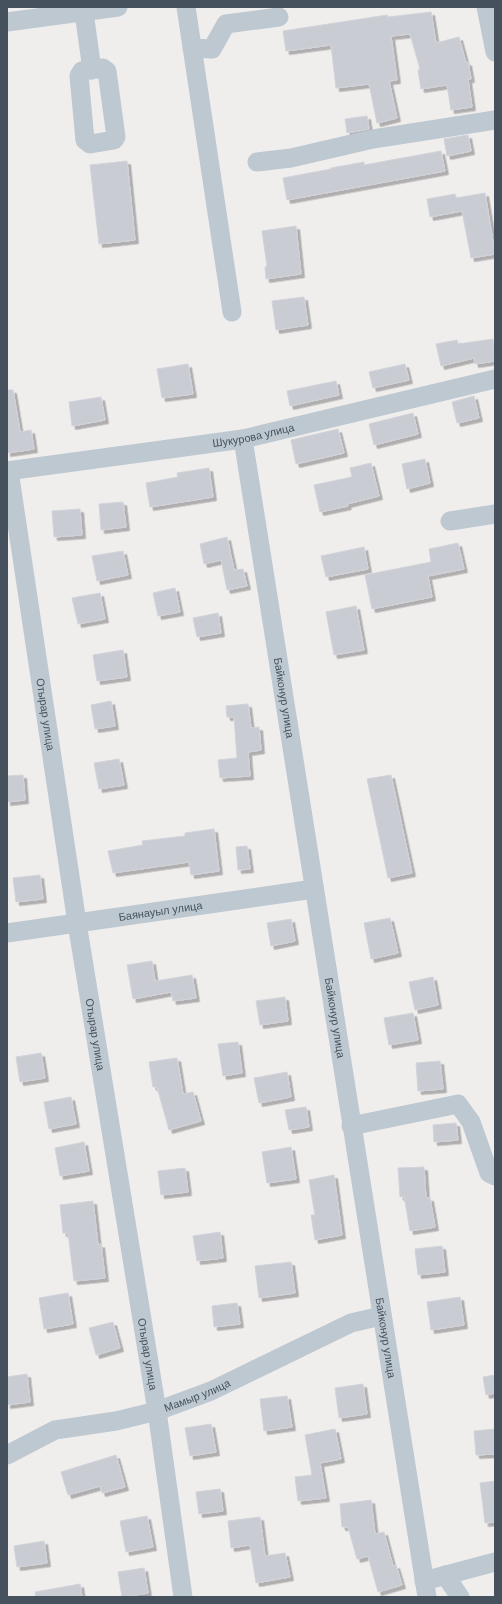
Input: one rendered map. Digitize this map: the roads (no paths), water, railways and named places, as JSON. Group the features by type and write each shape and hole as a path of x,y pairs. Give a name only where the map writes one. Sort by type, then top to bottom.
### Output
{"street":[{"path":"7,22 118,7"},
{"path":"186,7 232,312"},
{"path":"486,7 495,52"},
{"path":"84,12 92,70"},
{"path":"192,48 212,49 226,24 279,17"},
{"path":"257,162 291,158 373,139 495,120"},
{"name":"Шукурова улица","path":"8,471 244,439 495,379"},
{"name":"Байконур улица","path":"244,439 381,1316 426,1589"},
{"name":"Отырар улица","path":"8,471 77,923 157,1411 183,1597"},
{"path":"450,522 495,514"},
{"name":"Баянауыл улица","path":"7,933 314,889"},
{"path":"351,1126 458,1104 471,1122 489,1173 495,1176"},
{"name":"Мамыр улица","path":"7,1454 55,1430 116,1421 157,1411 211,1391 351,1323 381,1316"},
{"path":"426,1589 445,1575 495,1562"},
{"path":"445,1575 460,1597"}]}
